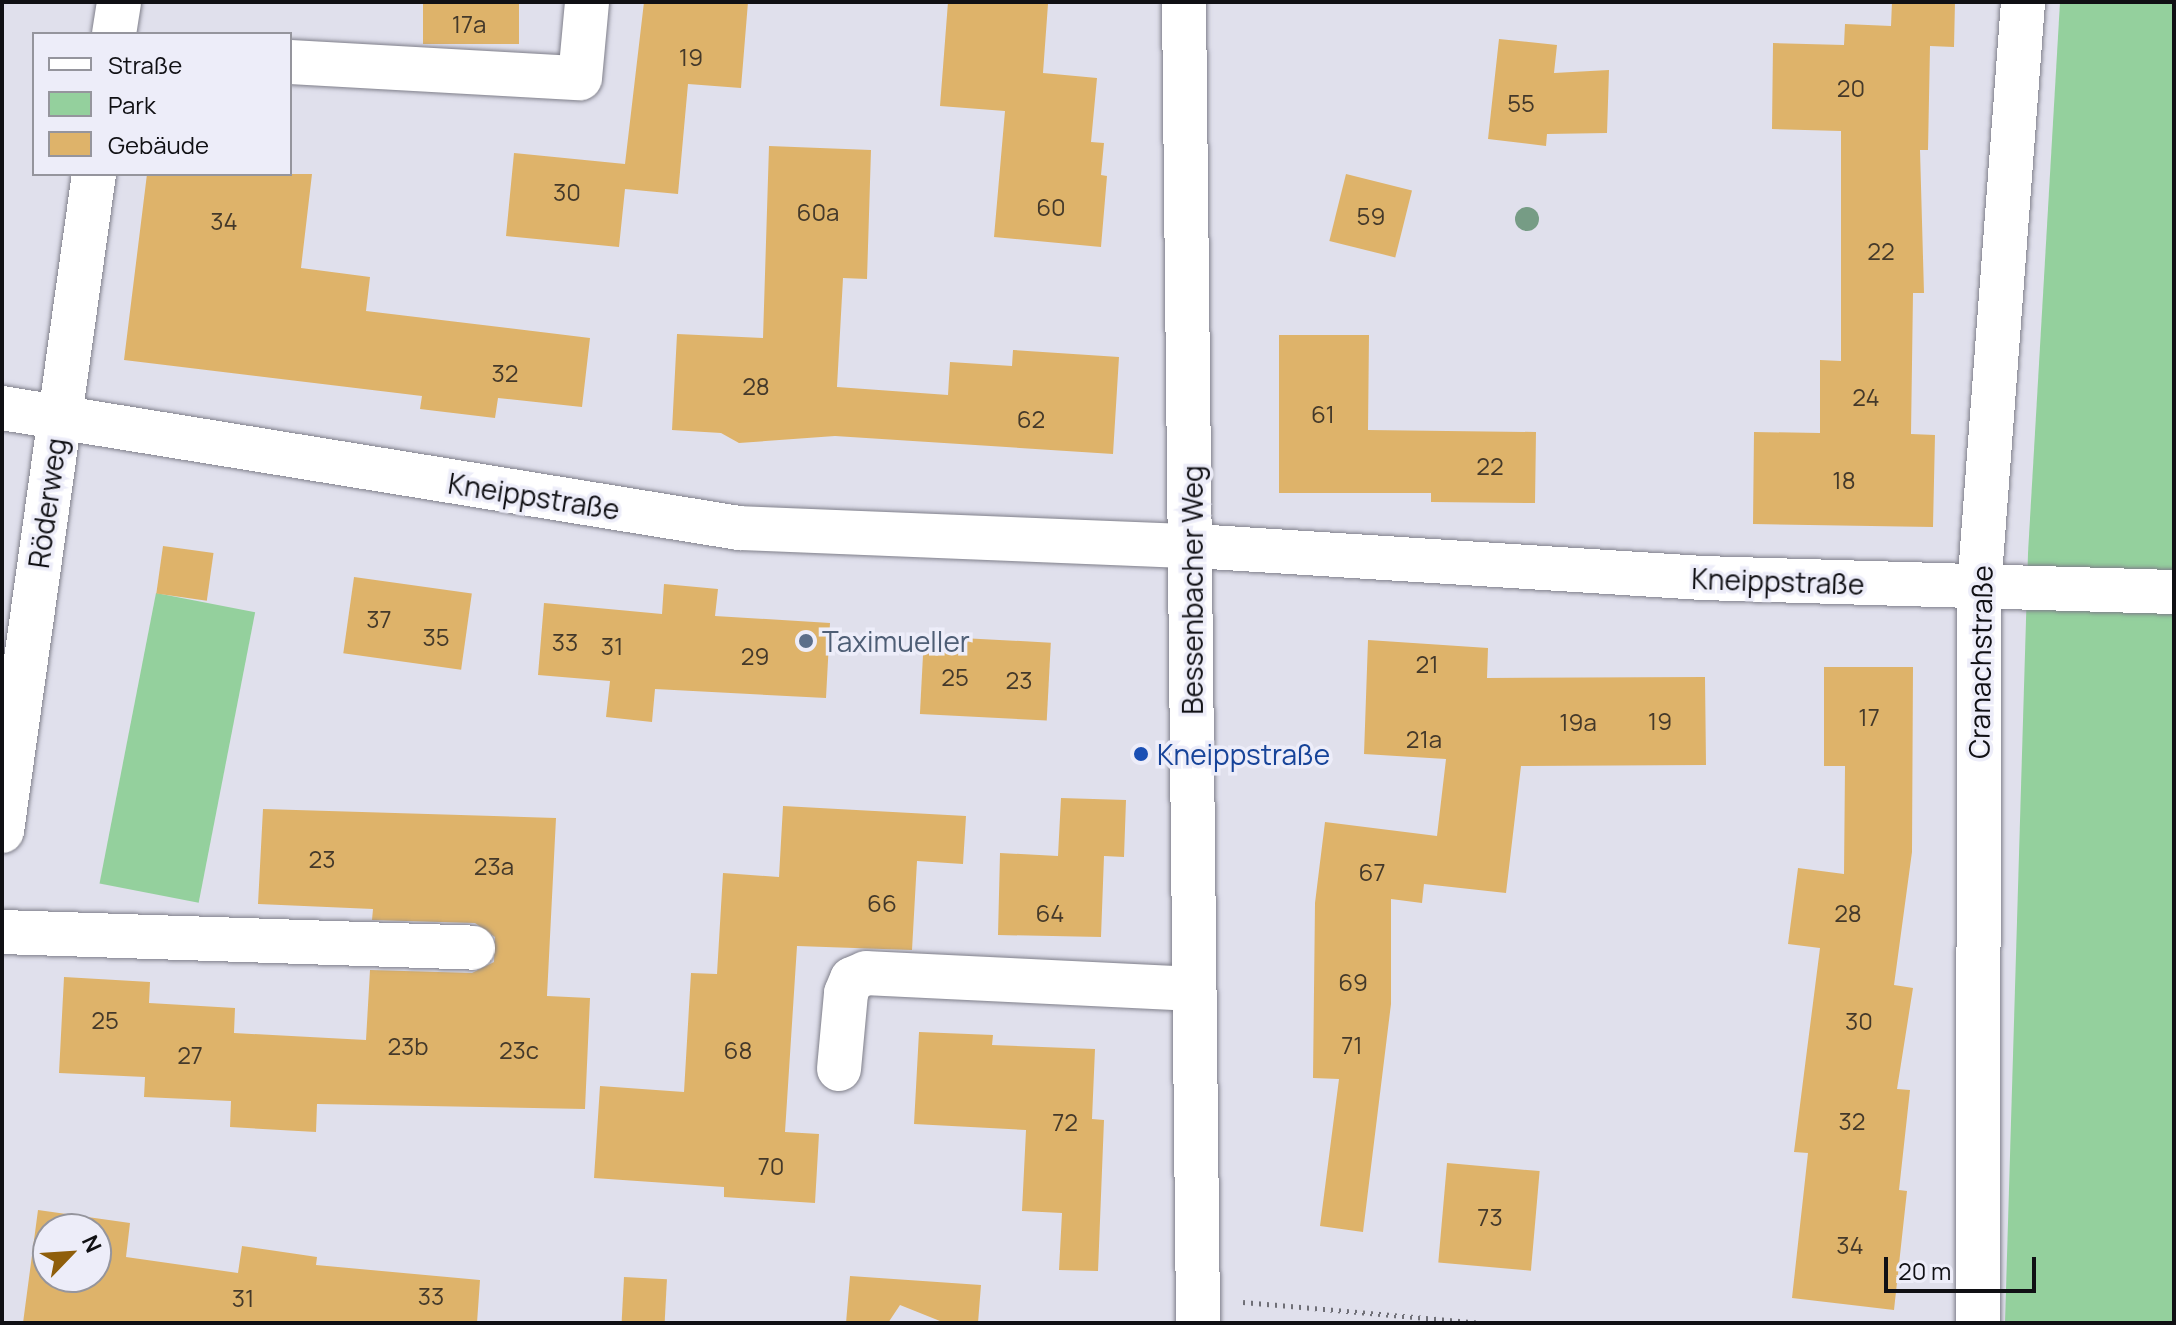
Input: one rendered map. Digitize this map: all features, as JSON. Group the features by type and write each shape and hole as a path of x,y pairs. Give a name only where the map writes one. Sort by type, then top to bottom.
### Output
{"street":[{"path":"114,32 119,2"},
{"path":"292,62 580,78 587,2"},
{"name":"Bessenbacher Weg","path":"1184,2 1194,546 1198,1310"},
{"name":"Cranachstraße","path":"1978,1323 1979,589 2023,2"},
{"name":"Röderweg","path":"2,831 94,176"},
{"name":"Kneippstraße","path":"2,408 58,421 739,528 1194,546 1979,589 2174,592"},
{"path":"2,932 473,948"},
{"path":"839,1069 846,993 852,979 866,973 1194,989"}],"path":[{"path":"1198,1310 1482,1323"}],"green space":[{"path":"2060,2 2174,2 2174,1323 2005,1323 2028,553"},
{"path":"156,593 255,612 199,903 100,884"}],"building":[{"path":"423,2 519,2 519,44 423,44"},
{"path":"644,2 748,2 741,88 688,84 678,194 625,189 619,247 506,236 514,153 625,164"},
{"path":"948,2 1048,4 1043,73 1097,78 1091,142 1104,143 1101,175 1107,176 1101,247 994,237 1005,111 940,106"},
{"path":"1892,2 1955,2 1954,47 1930,46 1928,150 1920,150 1924,293 1913,293 1911,434 1935,435 1933,527 1753,524 1754,432 1820,433 1820,360 1841,361 1841,131 1772,129 1773,43 1844,45 1845,24 1891,26"},
{"path":"1499,39 1557,45 1554,73 1609,70 1607,133 1547,134 1546,146 1488,139"},
{"path":"769,146 871,150 867,279 843,278 837,387 948,395 950,362 1012,366 1013,350 1119,357 1113,454 835,436 739,443 721,433 672,430 677,334 763,338"},
{"path":"312,174 301,268 370,277 366,311 590,338 582,407 498,398 495,418 420,409 422,396 124,360 147,176"},
{"path":"1346,174 1412,190 1395,257 1329,241"},
{"path":"1279,335 1369,335 1368,430 1536,432 1535,503 1431,502 1431,493 1279,493"},
{"path":"163,546 214,553 207,601 156,594"},
{"path":"354,577 472,594 461,670 343,653"},
{"path":"664,584 718,589 715,616 830,623 826,698 655,689 652,722 606,717 610,681 538,675 544,603 662,614"},
{"path":"924,636 1051,643 1047,721 920,714"},
{"path":"1368,640 1488,648 1487,678 1705,677 1706,765 1521,766 1506,893 1424,884 1422,903 1391,899 1391,1004 1363,1232 1320,1226 1339,1079 1313,1078 1315,903 1325,822 1437,836 1446,759 1364,754"},
{"path":"1824,667 1913,667 1912,852 1894,985 1913,988 1897,1089 1910,1090 1899,1190 1907,1191 1894,1310 1792,1298 1808,1153 1794,1152 1820,948 1788,944 1798,868 1844,874 1845,766 1824,766"},
{"path":"1061,798 1126,800 1124,857 1104,856 1101,937 998,935 1000,853 1058,856"},
{"path":"783,806 966,816 963,864 917,861 912,950 797,946 785,1132 819,1134 815,1203 724,1197 724,1187 594,1178 600,1086 684,1092 691,973 717,974 723,873 779,877"},
{"path":"263,809 556,818 547,996 590,998 585,1109 317,1104 316,1132 230,1127 231,1101 144,1097 145,1077 59,1073 64,977 150,982 149,1003 235,1008 234,1033 366,1040 370,970 472,973 494,962 495,937 475,923 372,920 373,909 258,904"},
{"path":"919,1032 993,1035 992,1045 1095,1049 1092,1119 1104,1120 1098,1271 1059,1270 1062,1213 1022,1211 1026,1130 914,1124"},
{"path":"1447,1163 1540,1171 1531,1271 1438,1263"},
{"path":"112,1220 130,1223 126,1257 238,1273 242,1246 317,1257 316,1265 480,1280 477,1323 23,1323 32,1255 32,1293 112,1293"},
{"path":"850,1276 981,1285 978,1323 945,1323 900,1305 888,1323 846,1323"},
{"path":"624,1277 667,1279 665,1323 622,1323"}],"place":[{"name":"Taximueller","path":"806,641"},
{"name":"Kneippstraße","path":"1141,754"}]}
